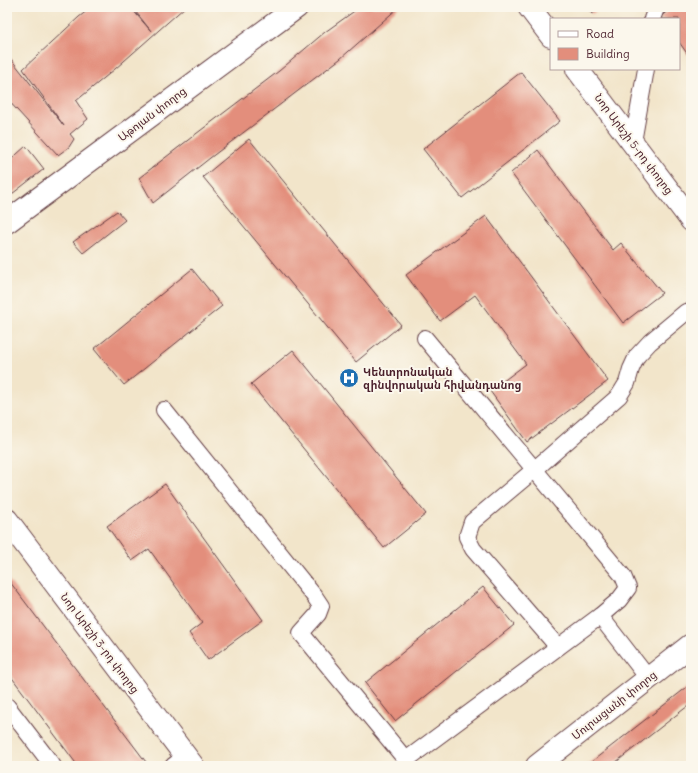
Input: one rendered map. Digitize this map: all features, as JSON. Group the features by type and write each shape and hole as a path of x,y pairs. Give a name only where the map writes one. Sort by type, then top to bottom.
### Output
{"street":[{"name":"Աթոյան փողոց","path":"7,222 297,7"},
{"path":"529,7 550,35"},
{"name":"Նոր Արեշի 5-րդ փողոց","path":"578,70 691,220"},
{"name":"Նոր Արեշի 3-րդ փողոց","path":"8,522 184,763"},
{"name":"Մուրացանի փողոց","path":"536,766 691,645"}],"lane":[{"path":"652,18 657,7"},
{"path":"633,142 646,70"},
{"path":"558,647 473,549 467,537 472,522 619,396 627,383 637,356 650,342 686,312"},
{"path":"164,410 315,597 321,606 318,614 301,633 406,760 600,616 619,600 628,588 622,576 425,338"},
{"path":"600,616 648,678"},
{"path":"7,706 53,766"}],"building":[{"path":"92,7 130,7 151,31 132,7 185,7 115,69 76,101 88,119 70,134 74,139 69,147 58,155 7,99 7,54 64,126 23,69 79,17"},
{"path":"360,7 399,7 340,59 153,203 139,178 279,71 325,32"},
{"path":"587,7 601,7 592,14"},
{"path":"673,7 691,7 691,59 680,43 680,18 660,17"},
{"path":"521,72 560,121 462,198 423,149"},
{"path":"249,139 401,325 356,362 203,177"},
{"path":"26,146 44,169 12,194 7,187 7,163"},
{"path":"538,150 613,250 621,243 662,293 623,323 511,173"},
{"path":"117,211 125,220 83,253 73,242"},
{"path":"486,216 608,381 527,442 490,391 526,364 475,295 440,321 406,275"},
{"path":"192,269 222,306 124,385 94,349"},
{"path":"293,350 426,514 384,548 251,384"},
{"path":"165,484 263,620 208,660 189,633 202,623 149,549 132,561 107,526"},
{"path":"7,578 149,766 78,766 7,671"},
{"path":"483,587 514,625 395,721 365,683"},
{"path":"691,684 691,704 611,766 586,766"}],"place":[{"name":"Կենտրոնական զինվորական հիվանդանոց","path":"349,378"}]}
